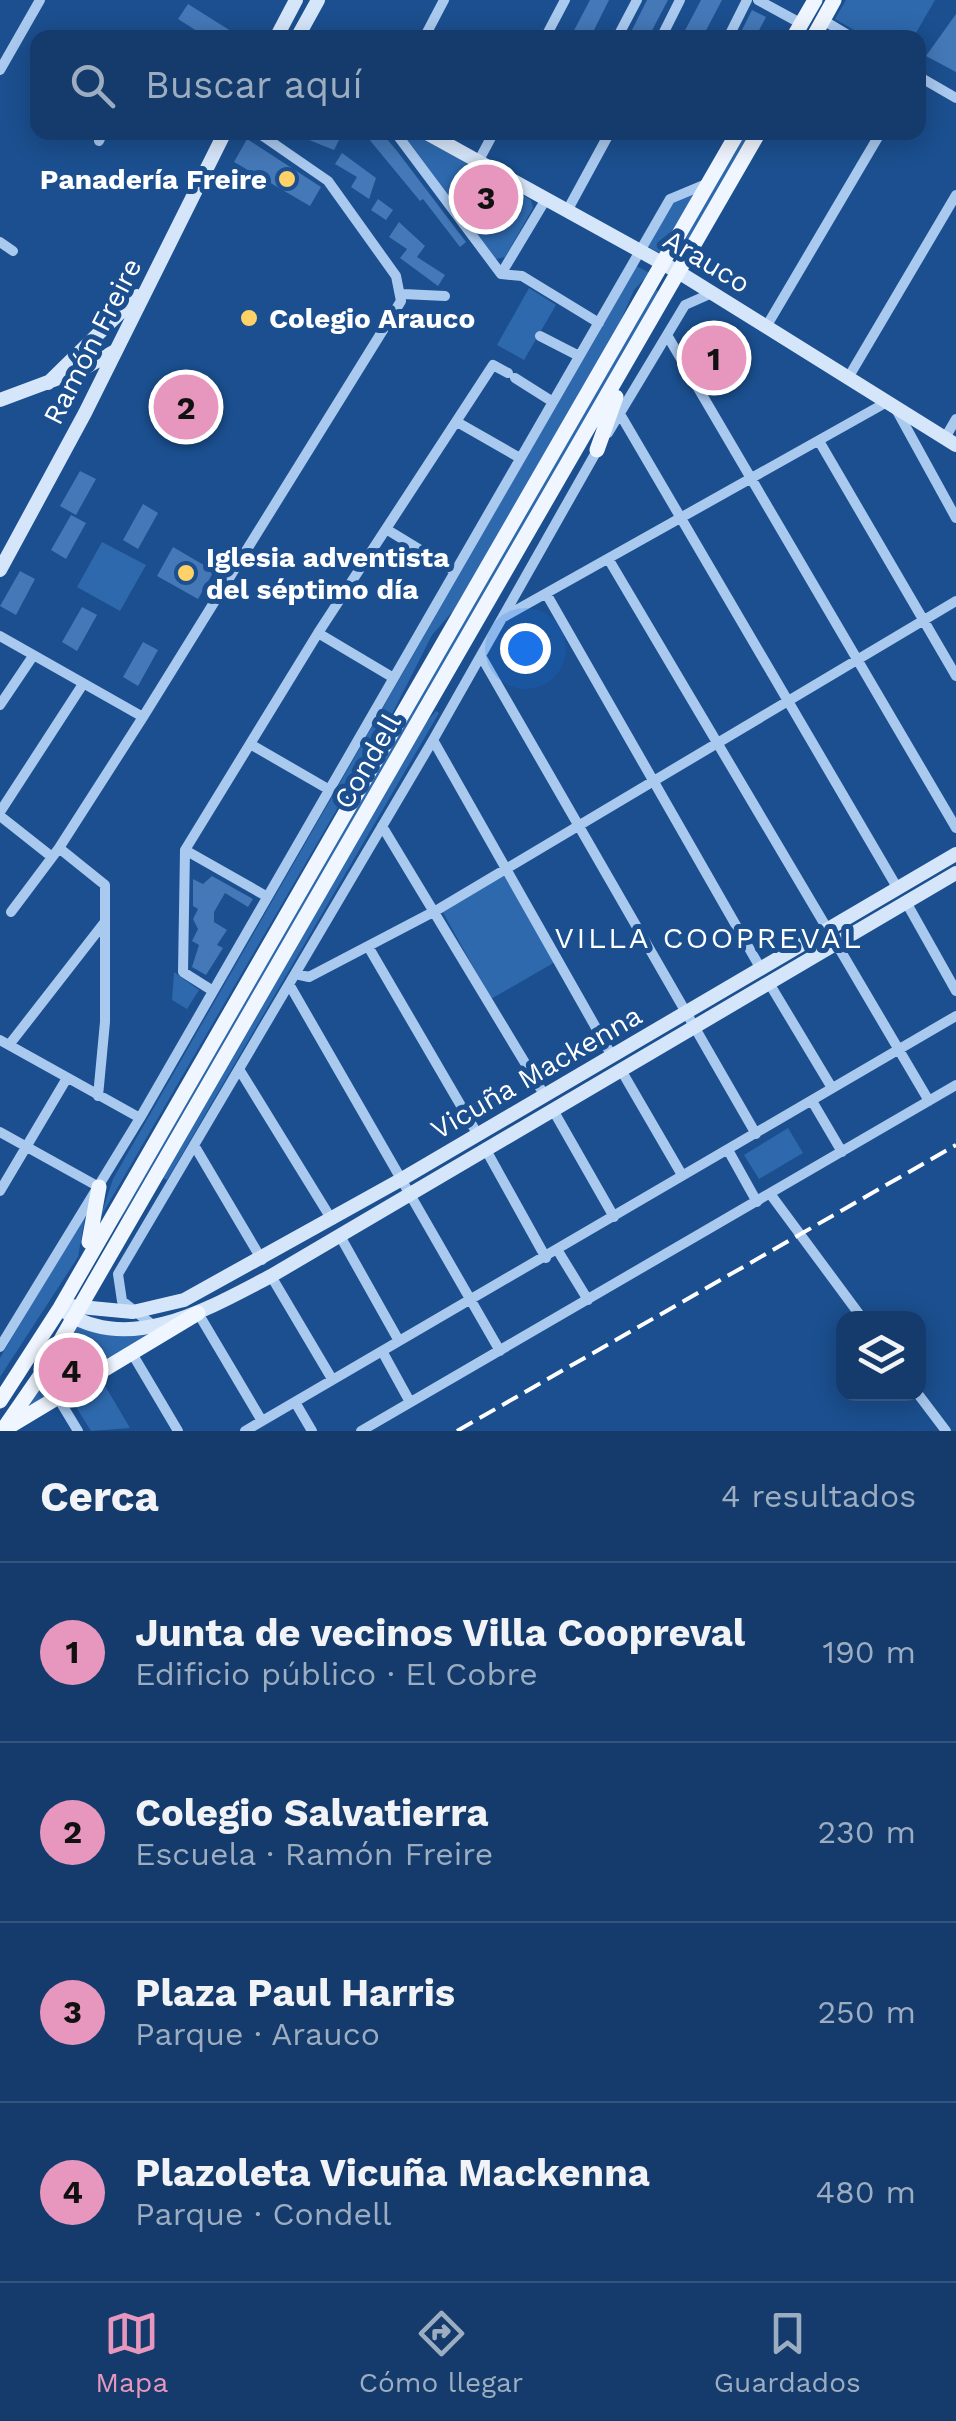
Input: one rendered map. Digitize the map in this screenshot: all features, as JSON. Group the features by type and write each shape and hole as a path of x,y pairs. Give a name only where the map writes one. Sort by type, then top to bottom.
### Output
{"main road":[{"path":"280,30 296,0"},
{"path":"301,30 318,0"},
{"path":"798,30 815,0"},
{"path":"817,30 834,0"},
{"name":"Ramón Freire","path":"0,570 99,386 221,140"},
{"name":"Arauco","path":"439,140 680,273 950,442"},
{"name":"Condell","path":"0,1401 71,1310 87,1256 662,263 729,140"},
{"name":"Condell","path":"2,1431 755,140"},
{"path":"48,383 94,343 155,271"},
{"path":"0,400 83,369 116,351"},
{"path":"596,450 629,360"},
{"path":"83,369 99,386"},
{"name":"Vicuña Mackenna","path":"902,896 956,854"},
{"name":"Vicuña Mackenna","path":"71,1310 122,1328 154,1326 198,1313 272,1276 554,1110 621,1070 692,1019 832,936 902,896 956,872"},
{"name":"Vicuña Mackenna","path":"71,1310 133,1312 184,1300 262,1260 612,1056 692,1019"},
{"path":"87,1256 99,1186"},
{"path":"2,1431 198,1313"}],"street":[{"path":"0,70 40,0"},
{"path":"428,30 444,0"},
{"path":"551,30 565,0"},
{"path":"622,30 637,0"},
{"path":"665,30 680,0"},
{"path":"732,30 747,0"},
{"path":"758,0 798,30"},
{"path":"823,20 840,30"},
{"path":"926,81 956,98"},
{"path":"268,140 328,181 396,276 403,294"},
{"path":"402,140 501,274 522,276 599,322"},
{"path":"478,162 490,140"},
{"path":"566,211 606,140"},
{"path":"766,327 876,140"},
{"path":"0,1347 140,1118 670,199 706,184"},
{"path":"848,378 956,195"},
{"path":"501,274 546,199"},
{"path":"0,242 12,251"},
{"path":"133,1312 118,1292 118,1274 433,740 596,450 685,305 712,293"},
{"path":"403,294 445,296"},
{"path":"10,912 55,853 143,717 403,294"},
{"path":"540,336 580,356"},
{"path":"668,336 956,828"},
{"path":"212,991 182,972 185,850 318,633 494,365 553,402"},
{"path":"501,619 818,441 892,405 956,518"},
{"path":"620,414 956,991"},
{"path":"950,442 956,419"},
{"path":"457,422 520,458"},
{"path":"818,441 956,676"},
{"path":"386,529 455,571"},
{"path":"609,560 719,740 929,1101"},
{"path":"547,595 832,1088"},
{"path":"292,979 309,977 437,910 956,601"},
{"path":"318,633 392,676"},
{"path":"0,636 143,717"},
{"path":"0,705 33,656"},
{"path":"481,656 756,1134"},
{"path":"83,684 0,814 106,884 105,1022 98,1096"},
{"path":"433,740 612,1056"},
{"path":"250,744 328,789"},
{"path":"382,826 437,910 545,1096"},
{"path":"185,850 266,896"},
{"path":"105,922 4,1042 140,1118"},
{"path":"369,948 478,1135"},
{"path":"292,979 500,1351"},
{"path":"245,1431 956,1016"},
{"path":"239,1069 332,1220"},
{"path":"621,1070 682,1175"},
{"path":"0,1192 67,1078"},
{"path":"361,1431 956,1085"},
{"path":"812,1101 842,1152"},
{"path":"554,1110 614,1217"},
{"path":"0,1132 99,1186"},
{"path":"194,1145 262,1260"},
{"path":"486,1150 546,1258"},
{"path":"728,1150 757,1202"},
{"path":"771,1195 857,1311"},
{"path":"340,1236 399,1340"},
{"path":"558,1251 588,1300"},
{"path":"272,1276 332,1379"},
{"name":"Vicuña Mackenna","path":"133,1312 154,1326"},
{"path":"198,1313 262,1422"},
{"path":"382,1350 410,1402"},
{"path":"133,1355 178,1431"},
{"path":"58,1398 78,1431"},
{"path":"923,1401 946,1431"},
{"path":"295,1402 312,1431"}],"shaded area":[{"path":"846,0 935,0 918,30 854,30 835,19"},
{"path":"404,140 426,140 531,200 533,208 505,257 492,260"},
{"path":"739,140 749,140 683,253 676,248"},
{"path":"695,192 660,253 647,246 672,203"},
{"path":"636,266 650,273 634,290 618,327 453,611 432,635 392,714 100,1218 113,1179"},
{"path":"529,288 556,305 524,360 497,345"},
{"path":"653,288 660,292 119,1223 137,1182"},
{"path":"102,542 146,565 120,611 77,587"},
{"path":"436,711 439,713 167,1180 159,1176 415,735"},
{"path":"502,872 555,962 491,999 441,909"},
{"path":"174,972 199,990 187,1009 172,1000"},
{"path":"788,1128 803,1153 759,1179 744,1155"},
{"path":"86,1212 78,1257 0,1377 0,1358"},
{"path":"76,1324 153,1333 19,1414"},
{"path":"104,1384 130,1428 91,1431 73,1402"}],"building":[{"path":"590,0 609,0 594,30 574,30"},
{"path":"647,0 668,0 652,30 632,30"},
{"path":"701,0 722,0 706,30 685,30"},
{"path":"188,4 229,30 195,30 178,19"},
{"path":"752,10 766,17 759,30 742,30"},
{"path":"956,14 956,72 926,56"},
{"name":"Panadería Freire","path":"249,140 321,187 310,206 234,162"},
{"path":"309,140 339,140 334,150"},
{"path":"370,140 388,140 466,242 460,247 423,199 420,201"},
{"path":"342,153 376,178 369,199 351,187 357,177 335,164"},
{"path":"378,199 393,210 386,220 371,210"},
{"path":"399,222 425,246 417,257 445,275 438,286 400,258 407,249 389,237"},
{"path":"705,330 719,353 728,348 737,362 704,381 684,342"},
{"path":"80,471 96,479 76,515 60,506"},
{"path":"143,504 158,513 138,549 123,540"},
{"path":"71,515 86,523 66,559 51,550"},
{"name":"Iglesia adventista del séptimo día","path":"173,547 214,571 198,599 157,576"},
{"path":"20,571 35,579 16,615 0,606"},
{"path":"82,607 97,615 77,651 62,642"},
{"path":"143,642 158,650 138,686 123,677"},
{"path":"212,876 253,899 248,907 225,893 214,912 214,922 227,930 217,945 223,948 206,975 192,967 199,945 192,941 198,929 193,919 198,909 193,906 193,879 203,884"}],"railway":[{"path":"457,1431 956,1145"}],"place":[{"name":"Panadería Freire","path":"287,179"},
{"name":"Plaza Paul Harris","path":"486,197"},
{"name":"Colegio Arauco","path":"249,318"},
{"name":"Junta de vecinos Villa Coopreval","path":"714,358"},
{"name":"Colegio Salvatierra","path":"186,407"},
{"name":"Iglesia adventista del séptimo día","path":"186,573"},
{"name":"Plazoleta Vicuña Mackenna","path":"71,1370"}],"district":[{"name":"VILLA COOPREVAL","path":"709,938"}]}
